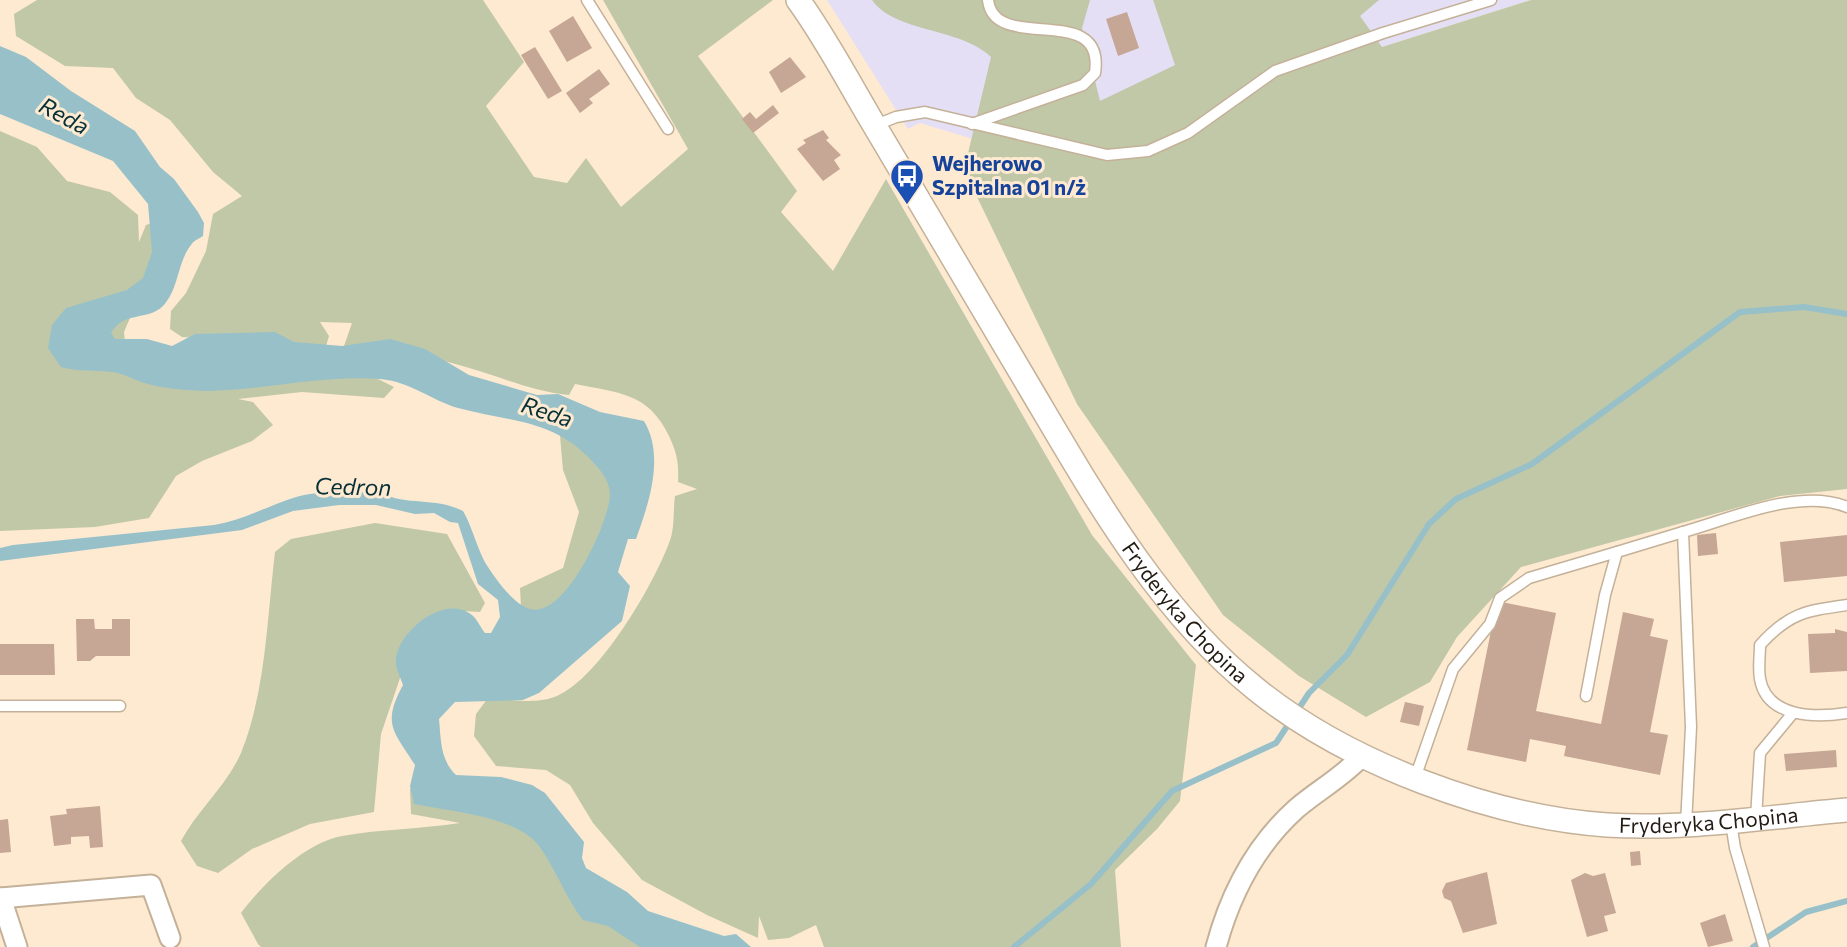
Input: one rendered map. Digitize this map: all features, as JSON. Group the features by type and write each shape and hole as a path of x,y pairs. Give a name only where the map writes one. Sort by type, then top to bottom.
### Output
{"street":[{"name":"Fryderyka Chopina","path":"798,0 1083,477 1149,576 1216,653 1258,691 1363,755 1415,779 1471,799 1536,815 1603,825 1686,825 1847,810"},
{"path":"1216,947 1233,892 1271,835 1297,808 1345,775 1363,755"},
{"path":"17,947 1,898 151,885 170,938"}],"lane":[{"path":"587,0 668,129"},
{"path":"972,124 1090,81 1096,66 1092,44 1077,24 1057,19 1028,23 1003,21 990,9 988,0"},
{"path":"874,125 896,117 925,112 1107,155 1148,151 1188,133 1275,71 1383,33 1491,0"},
{"path":"1415,779 1453,669 1490,624 1500,598 1529,578 1781,502 1836,502 1847,508"},
{"path":"1683,532 1691,727 1686,825"},
{"path":"1586,696 1605,595 1617,552"},
{"path":"1847,605 1812,610 1780,623 1760,645 1760,680 1773,703 1793,713 1828,716 1847,713"},
{"path":"0,706 120,706"},
{"path":"1756,818 1760,753 1793,713"},
{"path":"1731,821 1735,848 1764,947"}],"shaded area":[{"path":"827,0 1531,0 1382,47 993,145 920,123 908,129"}],"green space":[{"path":"37,0 483,0 524,62 486,106 534,177 567,183 586,158 621,207 688,149 603,0 773,0 698,56 797,191 781,212 833,271 886,179 1092,535 1196,665 1180,801 1157,829 1115,870 1121,947 824,947 816,925 789,938 768,940 759,916 758,938 707,915 642,880 593,823 570,785 546,770 496,766 474,736 476,714 488,698 532,701 557,696 590,671 623,629 651,583 669,543 675,496 697,489 678,482 676,453 661,422 641,403 618,393 575,384 569,395 555,393 436,359 344,346 352,323 320,322 329,336 326,346 182,337 170,329 171,311 186,293 206,251 213,214 242,196 213,172 170,120 136,98 113,68 65,66 16,36 14,14"},
{"path":"872,0 1090,0 1082,28 1100,101 1175,65 1153,0 1379,0 1360,16 1382,47 1531,0 1847,0 1847,489 1780,496 1521,567 1457,637 1430,682 1366,717 1299,676 1223,615 1077,404 964,170 991,57 963,40 896,19 882,11"},
{"path":"0,131 37,147 67,181 110,192 138,215 139,242 146,225 158,221 161,245 124,332 126,353 376,378 394,387 384,398 302,392 238,399 253,402 273,425 252,441 202,461 176,476 149,518 95,527 0,531"},
{"path":"591,435 642,511 523,643 520,588 563,568 579,512 563,470 560,436"},
{"path":"375,523 447,534 485,603 480,612 447,610 418,625 381,734 374,812 310,824 252,849 218,873 197,866 181,841 235,765 249,729 261,680 275,552 291,539"},
{"path":"410,789 493,804 552,852 654,947 261,947 241,913 286,866 313,847 342,836 460,823 411,814"}],"water":[{"name":"Reda","path":"0,46 26,57 71,91 135,131 160,167 174,179 204,223 203,236 186,252 175,284 163,306 157,311 129,319 116,326 111,333 115,339 147,339 172,346 195,334 275,332 294,342 342,346 390,339 425,349 469,375 537,395 558,394 600,412 644,421 653,449 653,480 636,539 628,539 618,572 630,586 622,621 539,693 523,700 455,702 439,719 442,749 447,763 456,775 501,777 532,785 545,793 584,842 582,858 586,868 627,892 648,911 724,936 736,934 751,947 640,947 608,926 583,920 545,855 529,836 499,821 414,804 410,786 415,765 396,735 392,718 403,685 396,664 397,652 412,629 435,612 461,609 474,617 485,633 491,633 500,617 498,600 478,584 458,523 450,522 434,513 415,514 376,505 339,505 293,511 242,530 0,561 0,548 13,545 214,525 244,517 293,498 325,492 381,493 401,499 442,504 463,511 483,559 499,583 524,606 541,609 563,594 582,567 600,531 610,493 600,470 577,447 562,437 530,424 458,408 391,381 361,378 198,391 157,386 113,372 61,367 48,348 52,325 66,308 127,290 143,278 152,252 148,204 113,161 0,114"}],"building":[{"path":"1127,12 1139,48 1118,56 1106,19"},
{"path":"573,16 592,48 567,62 549,31"},
{"path":"535,47 562,91 548,99 521,55"},
{"path":"790,57 806,77 781,93 769,72"},
{"path":"599,69 610,84 589,99 593,103 580,113 566,93"},
{"path":"773,105 779,113 753,133 742,119 750,112 756,119"},
{"path":"823,130 829,138 826,140 841,155 834,160 840,169 823,181 797,149 806,143 803,140"},
{"path":"1716,533 1718,554 1698,556 1697,535"},
{"path":"1847,535 1847,576 1784,582 1780,542"},
{"path":"1497,601 1556,613 1536,711 1601,724 1623,612 1654,619 1650,636 1668,640 1650,732 1668,735 1660,775 1564,756 1566,746 1530,739 1526,762 1467,750"},
{"path":"76,619 94,619 95,629 112,629 112,619 130,619 130,656 96,656 90,661 77,661"},
{"path":"1835,629 1847,632 1847,671 1810,673 1808,634 1835,633"},
{"path":"0,644 54,644 55,675 0,675"},
{"path":"1405,702 1424,706 1419,726 1400,722"},
{"path":"1836,750 1837,767 1786,771 1784,754"},
{"path":"100,806 103,847 90,848 89,836 71,837 71,844 54,846 50,816 67,814 66,809"},
{"path":"8,819 11,852 0,853 0,820"},
{"path":"1640,851 1641,865 1631,866 1630,852"},
{"path":"1487,872 1497,924 1463,933 1451,901 1444,898 1442,891 1446,883"},
{"path":"1585,873 1593,876 1605,873 1616,913 1604,916 1608,931 1587,937 1571,880"},
{"path":"1725,914 1733,941 1708,947 1700,923"}],"waterway":[{"path":"1014,947 1091,884 1172,791 1276,743 1309,693 1347,655 1429,524 1456,499 1532,464 1740,312 1804,307 1847,314"},
{"path":"1753,947 1806,912 1847,901"}],"place":[{"name":"Wejherowo Szpitalna 01 n/ż","path":"907,206"}],"water label":[{"name":"Cedron","path":"353,487"}]}
